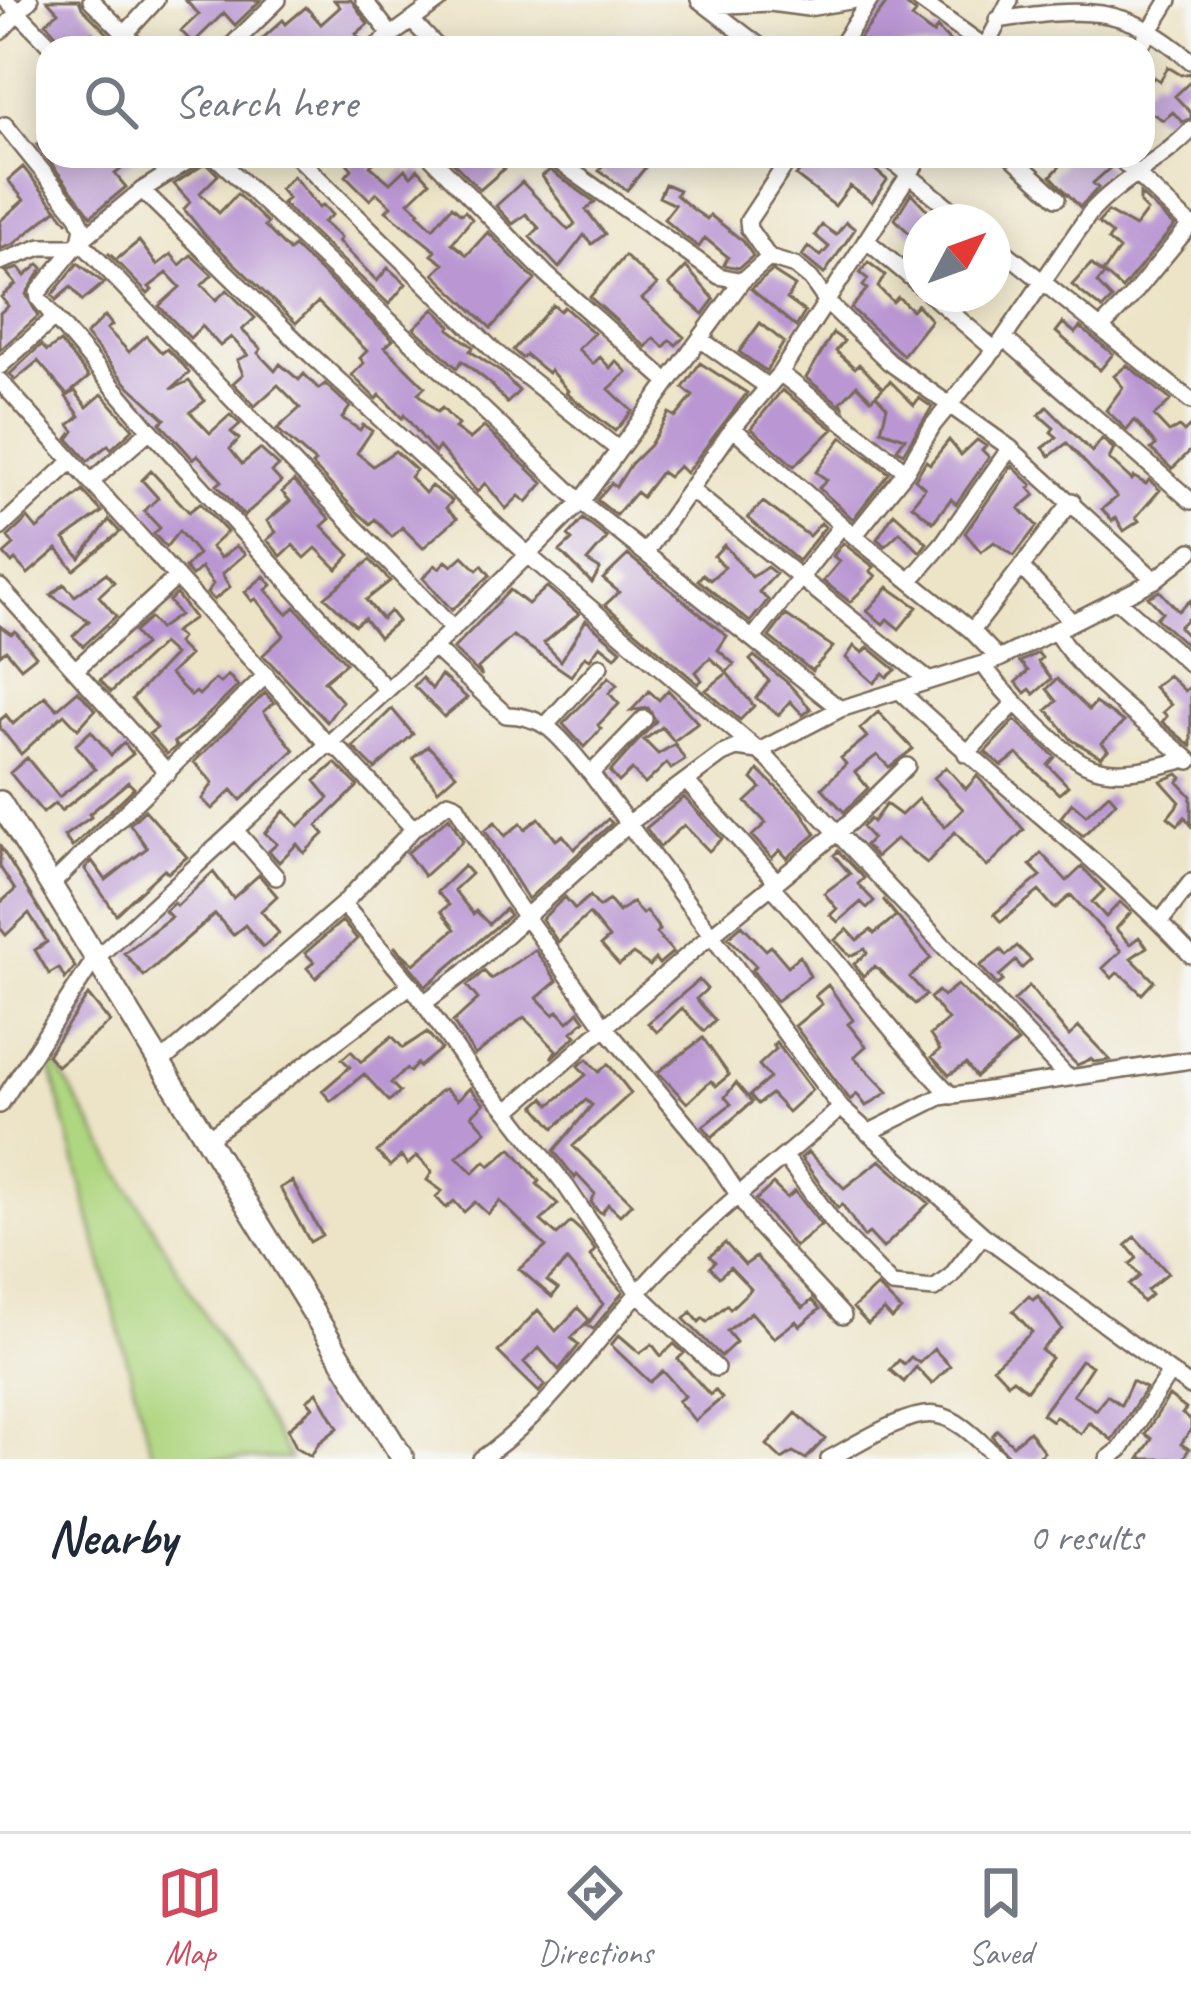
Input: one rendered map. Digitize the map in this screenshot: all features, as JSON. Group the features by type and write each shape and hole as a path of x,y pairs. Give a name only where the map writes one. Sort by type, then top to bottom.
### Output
{"street":[{"path":"91,0 125,34 156,0"},
{"path":"241,36 278,0"},
{"path":"364,0 392,36 440,0"},
{"path":"703,3 808,8 856,0"},
{"path":"847,36 870,0"},
{"path":"920,0 969,36"},
{"path":"991,36 1010,0"},
{"path":"1146,36 1169,0"},
{"path":"703,3 746,36"},
{"path":"0,32 19,4 44,36"},
{"path":"998,20 1108,12 1151,28 1191,61"},
{"path":"412,22 426,36"},
{"path":"5,125 36,163"},
{"path":"1155,160 1191,130"},
{"path":"40,168 77,214 83,228 78,244"},
{"path":"166,168 170,172"},
{"path":"176,168 142,190 78,244 38,293 53,319 150,430 387,690"},
{"path":"228,168 581,502 840,709"},
{"path":"308,168 495,352 619,450"},
{"path":"442,168 547,275 668,382"},
{"path":"568,168 719,276 742,281"},
{"path":"783,168 748,221 769,258 795,266 889,362 1010,448 1155,580"},
{"path":"897,168 943,204"},
{"path":"646,552 733,428 780,373 912,168"},
{"path":"1024,168 1057,198"},
{"path":"1102,327 1191,225 1132,168"},
{"path":"753,638 799,578 906,471 933,425 999,344 1107,194 1146,168"},
{"path":"142,190 311,355 528,555 759,751 1068,1078"},
{"path":"866,240 903,271"},
{"path":"0,262 41,247 78,244"},
{"path":"78,244 453,629"},
{"path":"1011,256 1191,401"},
{"path":"0,1105 94,960 453,629 581,502 742,281 769,258"},
{"path":"955,312 1191,501"},
{"path":"0,366 53,319"},
{"path":"700,339 768,387"},
{"path":"780,373 906,471"},
{"path":"0,381 328,745 341,751 415,827"},
{"path":"733,428 971,631 992,662 996,686 1084,764 1147,770 1189,760"},
{"path":"91,482 150,430"},
{"path":"910,581 1010,448"},
{"path":"0,528 72,461"},
{"path":"692,491 928,680"},
{"path":"971,631 1072,501"},
{"path":"424,1003 464,973 628,824 736,748 759,751 840,709 992,662 1187,561"},
{"path":"1021,567 1072,622"},
{"path":"75,670 178,577"},
{"path":"0,587 169,773"},
{"path":"1116,599 1191,665"},
{"path":"1055,631 1069,653 1130,712 1189,760"},
{"path":"433,647 506,715 528,715 547,724 591,774 842,1108 983,1235 1191,1387"},
{"path":"547,724 600,665"},
{"path":"52,884 266,675"},
{"path":"901,692 1160,922 1191,955"},
{"path":"966,754 1015,703"},
{"path":"591,774 644,719"},
{"path":"508,1111 907,766"},
{"path":"686,781 919,1063 952,1096"},
{"path":"160,1063 343,904 415,827 452,802 525,916 605,1027 714,1158 737,1197 843,1316"},
{"path":"4,817 52,884 94,960 405,1458"},
{"path":"235,830 276,877"},
{"path":"1160,922 1191,882"},
{"path":"343,904 411,985 472,1072 508,1111 638,1293 716,1368"},
{"path":"208,1138 411,985"},
{"path":"868,1133 940,1097 1191,1060"},
{"path":"482,1459 569,1381 638,1293 686,1242 842,1108"},
{"path":"784,1157 840,1232 892,1285 934,1289 951,1276 983,1235"},
{"path":"1108,1459 1121,1449 1169,1372"},
{"path":"829,1459 915,1416 935,1414 953,1422 999,1459"}],"green space":[{"path":"45,1046 290,1459 153,1459"}],"building":[{"path":"47,0 79,0 110,36 57,36 46,23 58,12"},
{"path":"185,0 261,0 235,25 224,13 200,36 186,36 181,31 199,14"},
{"path":"334,0 351,0 368,24 358,36 265,36 306,7 321,24 340,7"},
{"path":"889,0 901,0 916,13 912,18 933,34 937,28 945,36 861,36"},
{"path":"1168,67 1181,75 1191,73 1191,81 1175,96 1191,118 1182,122 1173,112 1163,120 1155,115 1155,78 1160,81"},
{"path":"23,167 57,209 14,244 0,249 0,221 24,200 8,180"},
{"path":"54,168 122,168 115,174 126,187 91,216"},
{"path":"198,168 211,168 218,175 200,193 219,213 237,194 289,251 294,247 393,340 385,347 425,387 418,393 437,412 442,408 458,425 455,428 470,439 484,427 543,483 527,502 519,496 506,509 485,483 477,492 439,447 435,453 404,415 402,418 380,395 376,399 352,375 364,363 360,358 367,351 318,302 296,323 204,234 184,209 190,202 174,184"},
{"path":"372,168 390,183 405,169 411,176 418,169 430,182 409,202 418,214 433,228 452,206 461,214 465,211 472,219 452,243 467,255 488,232 535,280 491,328 434,274 444,264 432,255 436,251 386,211 391,206 377,193 370,200 346,176 352,169"},
{"path":"459,168 503,168 504,169 480,190"},
{"path":"601,168 645,168 627,190 599,171"},
{"path":"802,168 873,168 887,180 872,202 850,186 835,206 796,176"},
{"path":"1058,168 1109,169 1093,183 1098,188 1080,207 1051,176"},
{"path":"550,170 595,202 586,210 605,234 592,244 584,235 559,268 530,237 539,228 526,214 513,224 496,206 522,182 568,230 575,224 542,176"},
{"path":"293,176 319,208 323,205 332,215 323,222 377,281 388,268 406,284 389,304 282,203 288,198 280,189"},
{"path":"665,184 679,190 676,195 694,210 707,219 710,215 743,241 753,256 739,268 724,265 728,257 705,238 699,247 685,237 664,219 675,205 659,197"},
{"path":"911,193 921,204 904,204"},
{"path":"1140,194 1174,226 1122,289 1103,272 1119,250 1108,240 1112,234 1098,223 1108,212 1135,227 1147,211 1140,204"},
{"path":"846,222 855,229 824,274 802,256 808,247 821,256 829,247 815,235 822,225 836,235"},
{"path":"139,241 157,265 171,254 180,265 191,255 212,275 202,285 216,300 227,290 255,318 242,330 275,371 280,364 299,380 304,374 319,389 325,384 350,407 342,418 360,430 363,425 372,431 357,453 373,466 395,451 416,470 410,477 425,493 431,486 452,501 446,508 457,518 423,548 402,527 392,537 375,519 371,524 357,512 312,465 315,462 277,429 300,408 293,400 278,385 255,406 233,383 243,374 237,360 248,355 231,337 220,346 202,326 190,338 159,306 180,287 167,273 149,287 148,294 108,253 116,260"},
{"path":"625,256 657,285 642,299 684,337 676,345 670,340 664,347 654,338 646,347 590,297"},
{"path":"868,262 885,275 878,287 893,302 898,297 903,302 903,312 924,312 931,320 903,355 851,308 867,289 863,286 868,279 860,273"},
{"path":"78,263 104,283 82,301 71,287 56,300 52,295"},
{"path":"39,264 43,268 26,294 38,316 0,350 0,313 8,306 1,297 16,284 6,272 19,268 25,276"},
{"path":"1091,264 1104,275 1097,283 1112,299 1102,309 1072,285"},
{"path":"686,267 714,299 703,314 669,285"},
{"path":"772,271 795,286 787,299 805,312 796,327 751,289"},
{"path":"553,305 560,311 564,307 594,333 578,349 593,364 600,357 610,368 616,361 627,372 609,389 632,411 615,431 566,393 550,370 513,350"},
{"path":"434,309 449,329 473,347 470,351 519,391 507,403 490,383 462,361 457,368 414,328"},
{"path":"105,316 112,325 107,329 129,352 146,336 184,366 189,373 171,389 189,381 205,401 190,412 210,433 230,415 240,424 231,432 239,439 230,449 242,464 260,449 279,466 272,472 281,482 244,516 217,485 222,481 198,455 193,459 160,423 165,419 126,383 86,335"},
{"path":"760,323 784,342 766,371 739,352"},
{"path":"1063,323 1075,333 1080,327 1113,354 1100,370 1056,332"},
{"path":"833,333 844,341 836,351 855,368 859,364 883,388 871,399 857,385 841,402 843,407 806,378"},
{"path":"60,342 89,377 67,395 38,361 15,380 10,374 41,345 47,351"},
{"path":"700,363 747,393 686,473 679,466 668,477 661,472 642,497 636,492 616,515 597,500 611,483 616,487 669,413 676,417 693,396 683,388"},
{"path":"1127,365 1171,400 1154,416 1169,432 1179,427 1184,432 1191,425 1191,450 1172,469 1151,449 1156,445 1135,420 1127,430 1106,410 1123,387 1114,376"},
{"path":"890,381 914,405 919,398 932,407 903,453 897,449 905,438 881,430 887,407 876,395"},
{"path":"782,390 833,429 794,466 751,428"},
{"path":"75,391 87,407 102,394 133,429 88,461 68,439 74,431 69,425 80,416 66,397"},
{"path":"1047,407 1092,452 1102,439 1114,449 1109,459 1132,480 1146,484 1149,480 1160,490 1136,517 1139,521 1124,531 1116,518 1112,521 1102,509 1117,497 1067,443 1050,456 1043,448 1057,437 1039,415"},
{"path":"842,437 889,473 853,519 819,488 827,480 816,472"},
{"path":"949,440 961,455 977,440 986,446 982,450 989,457 956,504 951,499 933,522 912,505 925,488 915,479"},
{"path":"1012,466 1032,485 1029,488 1035,495 1019,508 1037,526 1014,556 994,542 981,552 965,533"},
{"path":"151,471 189,512 200,503 227,532 211,547 221,558 236,546 245,554 222,574 230,587 214,600 207,593 213,584 201,568 192,576 185,568 198,554 179,531 166,547 154,534 160,528 144,511 158,498 142,480"},
{"path":"294,481 330,519 322,526 350,555 337,569 316,548 305,558 293,545 281,556 267,540 276,532 267,521 290,501 282,492"},
{"path":"83,491 102,512 64,539 80,558 109,520 120,532 74,570 57,549 28,574 15,560 12,563 4,554 14,545 8,537 28,518 37,529"},
{"path":"763,502 809,536 821,523 825,527 798,561 748,518"},
{"path":"894,513 927,543 920,552 900,532 885,546 877,539"},
{"path":"583,519 607,538 587,561 600,569 592,583 560,551"},
{"path":"843,543 874,567 870,571 876,576 850,602 823,581 840,561 833,556"},
{"path":"724,545 752,577 767,567 776,574 759,592 768,600 750,622 698,580 703,574 710,580 725,567 714,556"},
{"path":"628,555 727,636 718,650 734,664 727,672 710,658 696,672 702,680 698,684 605,605 619,592 603,579"},
{"path":"463,556 490,575 452,610 423,578 435,565 439,568 446,561 452,566"},
{"path":"370,560 390,581 366,600 382,619 390,611 398,621 379,637 364,618 355,625 325,597"},
{"path":"106,573 114,582 99,596 116,616 83,646 73,636 89,621 51,595 64,584 75,596"},
{"path":"264,576 272,585 266,590 287,614 295,607 346,663 324,681 342,701 327,722 263,655 284,635 245,592"},
{"path":"547,587 579,614 544,643 561,661 586,620 621,650 615,657 600,645 571,676 513,636 478,668 482,676 453,649 510,590 528,604"},
{"path":"888,587 917,607 899,629 867,611"},
{"path":"1160,591 1178,611 1191,600 1191,615 1179,627 1191,640 1191,649 1156,618 1162,612 1148,597"},
{"path":"176,594 194,618 174,632 189,655 170,674 191,696 228,675 238,686 174,742 177,746 167,754 149,734 157,728 132,699 174,655 162,644 111,692 100,680 144,645 134,632 150,618 159,629 179,615 169,601"},
{"path":"786,615 833,647 812,671 769,637"},
{"path":"0,626 11,634 15,631 36,656 21,668 6,650 0,655"},
{"path":"854,646 863,653 868,647 896,670 887,677 883,673 874,683 846,658"},
{"path":"1038,653 1042,658 1038,662 1051,679 1034,694 1030,689 1025,693 1016,682 1028,671 1020,662"},
{"path":"754,656 811,709 803,715 790,701 779,715 756,698 769,681 750,660"},
{"path":"727,673 754,706 740,720 706,690"},
{"path":"441,675 467,698 444,717 414,686 422,678 432,689"},
{"path":"1168,675 1185,691 1191,686 1191,746 1162,722 1167,716 1163,712 1171,705 1154,687"},
{"path":"609,677 617,685 609,693 619,704 584,747 563,724"},
{"path":"1057,679 1089,710 1095,703 1124,722 1102,743 1108,750 1101,757 1072,740 1047,710 1057,701 1047,689"},
{"path":"668,690 698,723 674,741 662,727 644,740 658,754 675,744 685,760 671,769 667,763 645,784 632,770 619,782 610,772 656,721 648,708 631,711 649,691 659,700"},
{"path":"78,691 95,710 78,729 64,714 21,754 0,728 6,715 13,724 45,696 57,709"},
{"path":"265,693 274,703 264,712 294,750 241,800 232,790 212,809 202,799 213,783 194,762"},
{"path":"392,709 413,734 375,769 353,747"},
{"path":"878,712 913,749 889,767 877,755 855,772 868,788 844,812 822,788 846,764 841,758 867,737 860,729"},
{"path":"1015,720 1055,757 1048,765 1068,786 1059,794 1017,754 1002,766 985,752"},
{"path":"91,731 111,755 124,743 133,754 61,811 55,803 43,813 10,773 27,758 59,797 95,769 76,745"},
{"path":"428,746 456,774 438,790 413,758"},
{"path":"335,763 358,786 317,826 324,834 304,853 297,844 279,862 269,851 277,844 265,833 284,811 299,826 329,798 315,781"},
{"path":"946,767 966,789 977,776 1024,830 987,867 955,832 927,863 896,839 876,857 865,845 872,838 862,827 870,819 873,822 886,804 901,815 918,799 945,827 963,809 934,778"},
{"path":"758,770 801,811 816,834 787,858 780,850 772,858 752,836 766,823 746,802 761,788 752,779"},
{"path":"1178,774 1182,778 1178,782 1191,796 1191,825 1185,817 1178,825 1168,817 1180,802 1161,781"},
{"path":"128,782 134,788 72,847 64,836"},
{"path":"1109,794 1116,802 1083,836 1061,817 1072,803 1086,815"},
{"path":"684,797 722,839 709,851 684,825 660,847 646,828"},
{"path":"145,810 187,857 168,873 164,869 116,914 85,869 92,861 106,880 147,848 130,824"},
{"path":"449,817 463,841 424,876 407,853"},
{"path":"539,818 556,840 563,835 574,849 608,819 612,823 528,899 485,830 495,822 505,836 521,823 525,829"},
{"path":"0,846 75,967 65,979 59,968 49,974 35,950 47,942 29,913 6,935 0,928 0,903 15,890 0,867"},
{"path":"838,851 864,878 858,884 874,901 867,908 861,902 838,922 830,915 837,909 824,893 850,874 834,855"},
{"path":"1041,853 1067,881 1082,867 1104,890 1092,902 1106,917 1120,902 1131,912 1116,929 1130,944 1139,937 1147,947 1131,958 1154,981 1142,994 1124,977 1117,973 1112,978 1103,968 1121,951 1071,895 1055,909 1039,891 1001,922 994,914 1041,876 1030,865"},
{"path":"464,866 471,874 454,890 473,914 476,911 489,924 505,909 510,915 426,986 394,946 414,964 455,929 441,911 449,905 437,892"},
{"path":"213,872 233,898 259,875 277,896 261,911 279,933 263,947 245,925 233,935 215,914 144,976 124,953 171,917 165,911 174,903 177,906"},
{"path":"590,896 599,907 609,900 619,912 632,902 642,914 646,911 660,930 656,933 673,952 659,964 655,959 650,966 633,954 619,965 601,945 609,938 589,914 558,942 542,919 565,897 575,909"},
{"path":"883,899 931,958 910,977 926,995 915,1004 875,966 863,976 854,964 867,953 865,949 850,956 835,940 847,929 857,940 871,930 874,934 896,916"},
{"path":"342,921 357,939 316,978 307,968 314,962 305,953"},
{"path":"742,925 766,950 771,946 788,966 800,956 810,976 776,1001 752,970 756,966 728,937"},
{"path":"1017,946 1031,960 1022,968 1016,961 999,976 1003,981 997,985 980,966 1001,950 1006,956"},
{"path":"535,950 557,981 537,998 568,1022 579,1012 585,1020 572,1032 576,1036 551,1058 556,1050 524,1017 475,1055 453,1022 478,999 467,986 484,971 491,979"},
{"path":"699,980 707,989 696,999 715,1020 704,1031 682,1008 657,1032 648,1023"},
{"path":"828,985 853,1020 848,1024 866,1046 854,1057 888,1092 866,1106 857,1094 850,1100 795,1026 822,1004 815,996"},
{"path":"957,985 1018,1042 976,1077 966,1064 949,1075 932,1057 940,1050 930,1035 948,1020 930,998 938,991 943,996"},
{"path":"1029,986 1069,1036 1079,1027 1110,1060 1091,1059 1077,1065 1014,1001"},
{"path":"88,995 110,1022 57,1066 47,1055"},
{"path":"427,1032 441,1049 391,1083 400,1092 389,1101 364,1074 331,1101 322,1091 350,1067 342,1059 351,1051 361,1062 392,1036 403,1048"},
{"path":"703,1038 729,1075 716,1086 711,1081 687,1103 658,1072"},
{"path":"776,1042 812,1090 788,1112 771,1094 758,1104 750,1095 770,1078 759,1065 776,1049"},
{"path":"587,1059 599,1072 608,1064 631,1093 573,1146 632,1203 620,1215 608,1204 602,1213 597,1210 591,1202 595,1194 554,1151 592,1105 586,1100 554,1128 535,1106 544,1098 550,1105 586,1075 578,1066"},
{"path":"736,1083 752,1102 712,1137 703,1126 731,1104 725,1097"},
{"path":"470,1088 484,1104 472,1115 486,1131 457,1157 473,1173 511,1148 558,1204 541,1221 557,1235 571,1222 595,1250 590,1256 623,1292 593,1329 587,1325 603,1304 567,1261 547,1281 558,1289 552,1297 519,1269 546,1247 500,1201 488,1214 475,1202 464,1212 454,1201 446,1208 436,1197 442,1191 427,1180 432,1172 417,1156 408,1164 401,1156 390,1166 377,1152 439,1092 445,1089 457,1100"},
{"path":"808,1152 844,1188 880,1160 929,1203 883,1248 869,1233 864,1237 842,1204 838,1208 801,1158"},
{"path":"292,1181 322,1235 310,1242 280,1188"},
{"path":"773,1184 787,1198 795,1191 821,1225 795,1247 756,1200"},
{"path":"1135,1237 1168,1273 1147,1290 1151,1295 1143,1302 1129,1285 1140,1276 1130,1264 1137,1258 1126,1245"},
{"path":"725,1243 745,1265 756,1257 803,1308 812,1300 820,1309 800,1326 796,1321 774,1338 751,1312 727,1331 736,1342 721,1356 684,1319 691,1312 699,1322 703,1318 707,1322 751,1289 730,1267 719,1277 710,1267 715,1262 710,1256"},
{"path":"877,1286 901,1310 892,1319 884,1310 868,1324 853,1308"},
{"path":"1029,1296 1033,1300 1038,1296 1062,1329 1041,1350 1051,1358 1027,1390 1013,1379 1008,1383 993,1367 1032,1332 1013,1311"},
{"path":"578,1308 589,1320 571,1338 579,1345 559,1370 539,1348 524,1362 545,1385 539,1392 498,1352 538,1310 556,1331"},
{"path":"619,1335 640,1353 652,1344 661,1356 674,1344 684,1353 678,1359 710,1395 715,1390 722,1398 695,1421 678,1401 685,1396 663,1371 650,1382 611,1345"},
{"path":"934,1349 950,1366 932,1384 916,1367 904,1382 890,1370 899,1360 904,1364 911,1357 919,1363"},
{"path":"1081,1360 1092,1366 1073,1395 1096,1410 1107,1395 1121,1405 1132,1381 1146,1388 1112,1440 1089,1422 1081,1434 1055,1416 1052,1421 1042,1414"},
{"path":"317,1392 338,1428 311,1456 296,1447 288,1429 313,1407 307,1400"},
{"path":"1169,1396 1186,1409 1182,1414 1191,1420 1181,1444 1189,1449 1183,1459 1139,1459 1152,1439 1145,1434"},
{"path":"796,1413 825,1439 806,1459 793,1452 782,1459 767,1445"},
{"path":"997,1430 1013,1445 1029,1431 1044,1452 1036,1459 1011,1459 992,1436"}]}
